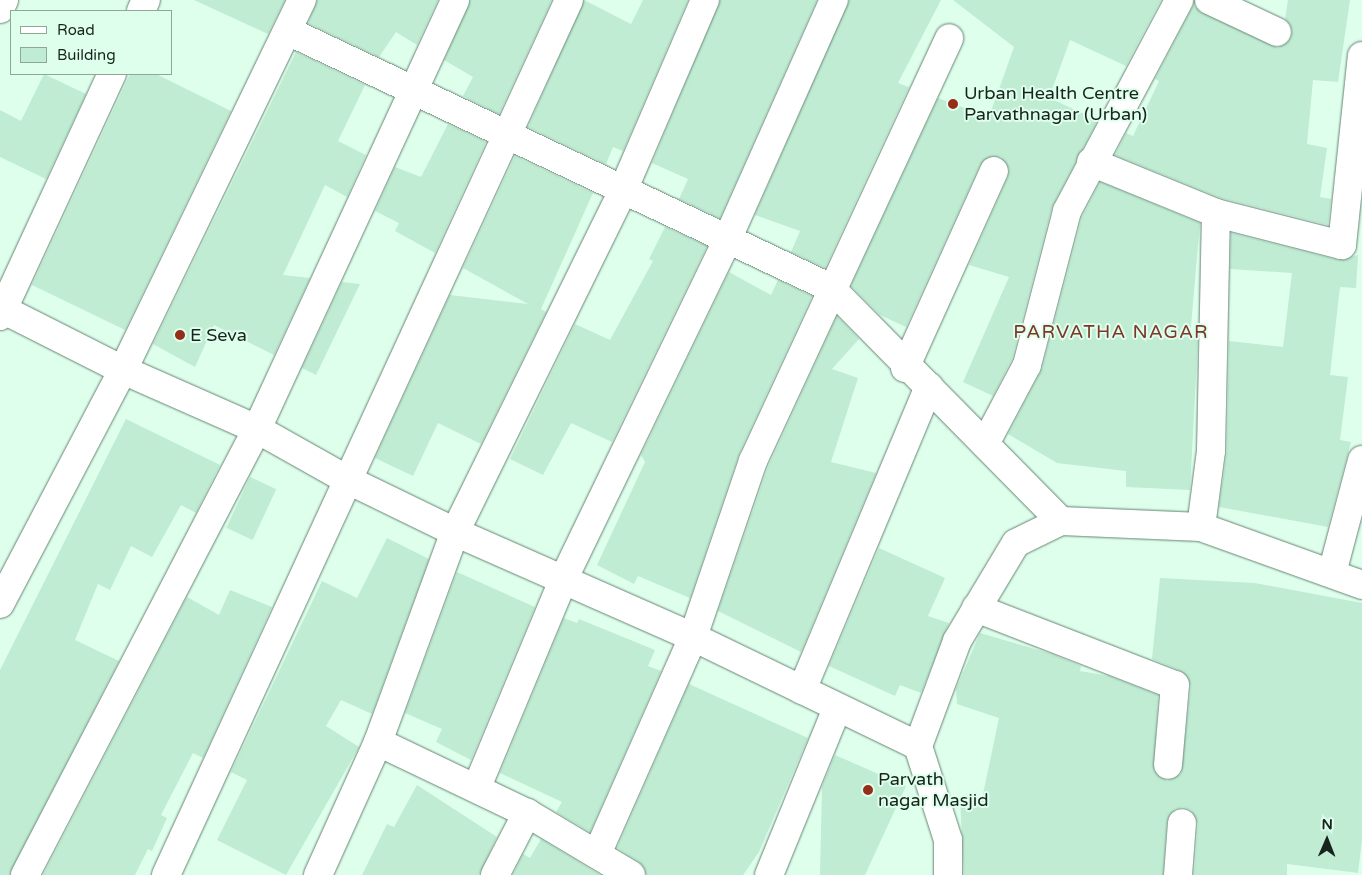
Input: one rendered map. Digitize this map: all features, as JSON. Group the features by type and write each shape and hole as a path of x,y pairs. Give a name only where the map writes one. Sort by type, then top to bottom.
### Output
{"street":[{"path":"0,9 4,0"},
{"path":"0,604 123,370 302,0"},
{"path":"25,875 257,429 455,0"},
{"path":"166,875 346,479 508,138 569,0"},
{"path":"318,875 378,742 455,532 624,188 704,0"},
{"path":"477,788 563,580 727,240 834,0"},
{"path":"986,444 1027,365 1067,211 1091,162 1178,0"},
{"path":"1209,0 1277,32"},
{"path":"288,31 508,138 624,188 727,240 831,288 905,368 929,387 1060,521"},
{"path":"597,854 693,637 753,461 831,288 949,38"},
{"path":"1091,162 1216,213 1352,247 1362,56"},
{"path":"112,75 1,311 123,370 257,429 346,479 455,532 693,637 918,746"},
{"path":"905,368 994,171"},
{"path":"1201,527 1212,451 1216,213"},
{"path":"802,690 929,387"},
{"path":"1332,573 1362,460"},
{"path":"948,875 948,840 918,746 957,640 1016,543 1060,521 1201,527 1362,585"},
{"path":"976,608 1175,685 1168,765"},
{"path":"769,875 837,708"},
{"path":"378,742 527,813 631,875"},
{"path":"495,875 527,813"},
{"path":"1178,875 1182,824"}],"building":[{"path":"194,0 285,0 268,34"},
{"path":"317,0 438,0 417,45 396,32 379,57 308,23"},
{"path":"470,0 552,0 499,114 463,96 473,77 444,60"},
{"path":"584,0 631,24 643,0 688,0 623,151 613,147 606,164 528,127"},
{"path":"720,0 817,0 720,218 679,199 688,179 652,163"},
{"path":"849,0 941,0 898,83 909,87 825,268 791,252 800,231 755,215"},
{"path":"953,0 1161,0 1126,66 1070,40 1049,98 1098,120 1052,207 1012,359 993,396 963,382 1009,277 969,265 1008,177 1009,169 1001,157 992,156 980,165 906,327 880,315 851,286 938,98 989,117 1014,47"},
{"path":"1288,0 1350,0 1338,82 1313,80 1307,144 1327,148 1320,197 1331,199 1328,225 1221,198 1115,155 1126,133 1133,136 1159,81 1155,79 1193,6 1278,48 1291,38 1292,30 1285,19"},
{"path":"296,52 365,85 338,141 366,155 347,197 325,185 283,275 310,278 274,355 214,325 195,367 153,344"},
{"path":"44,75 86,94 46,179 0,157 0,110 21,121"},
{"path":"130,75 158,75 231,111 125,330 32,285"},
{"path":"448,124 486,142 435,253 395,231 399,223 375,211 395,167 421,177"},
{"path":"515,156 593,193 541,309 546,312 481,444 438,423 413,476 375,458 450,295 528,304 463,268"},
{"path":"1100,182 1200,223 1190,337 1198,337 1190,490 1126,487 1126,471 1057,463 1008,434 1042,369 1082,217"},
{"path":"665,227 707,246 612,442 571,423 543,475 510,459 575,324 610,340 653,261 649,259"},
{"path":"1231,233 1338,260 1358,255 1356,288 1340,287 1330,375 1348,377 1340,440 1351,442 1328,527 1219,507 1227,451 1229,341 1283,347 1292,273 1230,269"},
{"path":"729,272 771,295 778,280 812,296 739,454 690,598 638,576 634,584 597,565 645,462 641,455"},
{"path":"342,282 360,284 316,375 302,368"},
{"path":"837,316 859,339 832,369 858,378 831,462 876,473 801,652 718,611 768,467"},
{"path":"126,419 220,465 196,513 181,505 152,557 131,546 110,590 98,584 75,640 119,661 9,875 0,875 0,670"},
{"path":"250,477 276,489 253,540 226,528"},
{"path":"387,538 429,559 372,714 341,700 326,726 359,747 286,875 217,840 247,780 231,772 322,581 357,598"},
{"path":"879,548 945,578 928,616 949,623 921,693 900,685 895,696 829,666"},
{"path":"457,572 535,607 471,760 436,742 442,729 405,713"},
{"path":"1160,578 1255,583 1362,603 1362,840 1358,873 1287,864 1287,875 1194,875 1198,824 1191,810 1183,807 1175,809 1167,821 1163,875 964,875 960,800 982,799 999,718 957,704 956,689 980,633 1052,654 1081,666 1080,671 1109,676 1158,695 1154,771 1167,781 1181,774 1191,686 1181,671 1152,659"},
{"path":"230,590 272,607 203,758 193,753 161,815 167,818 152,851 148,849 135,875 43,875 187,597 219,615"},
{"path":"564,618 577,623 579,619 655,650 648,666 661,671 590,832 556,812 562,802 500,773"},
{"path":"689,684 808,738 759,852 743,875 647,875 639,862 617,848"},
{"path":"835,755 906,786 865,875 820,875 822,787"},
{"path":"417,785 497,837 479,875 362,875 387,824 394,827"},
{"path":"541,839 600,875 513,875 523,854 530,858"}],"place":[{"name":"Urban Health Centre Parvathnagar (Urban)","path":"953,104"},
{"name":"E Seva","path":"180,335"},
{"name":"Parvath nagar Masjid","path":"868,790"}],"district":[{"name":"PARVATHA NAGAR","path":"1111,333"}]}
